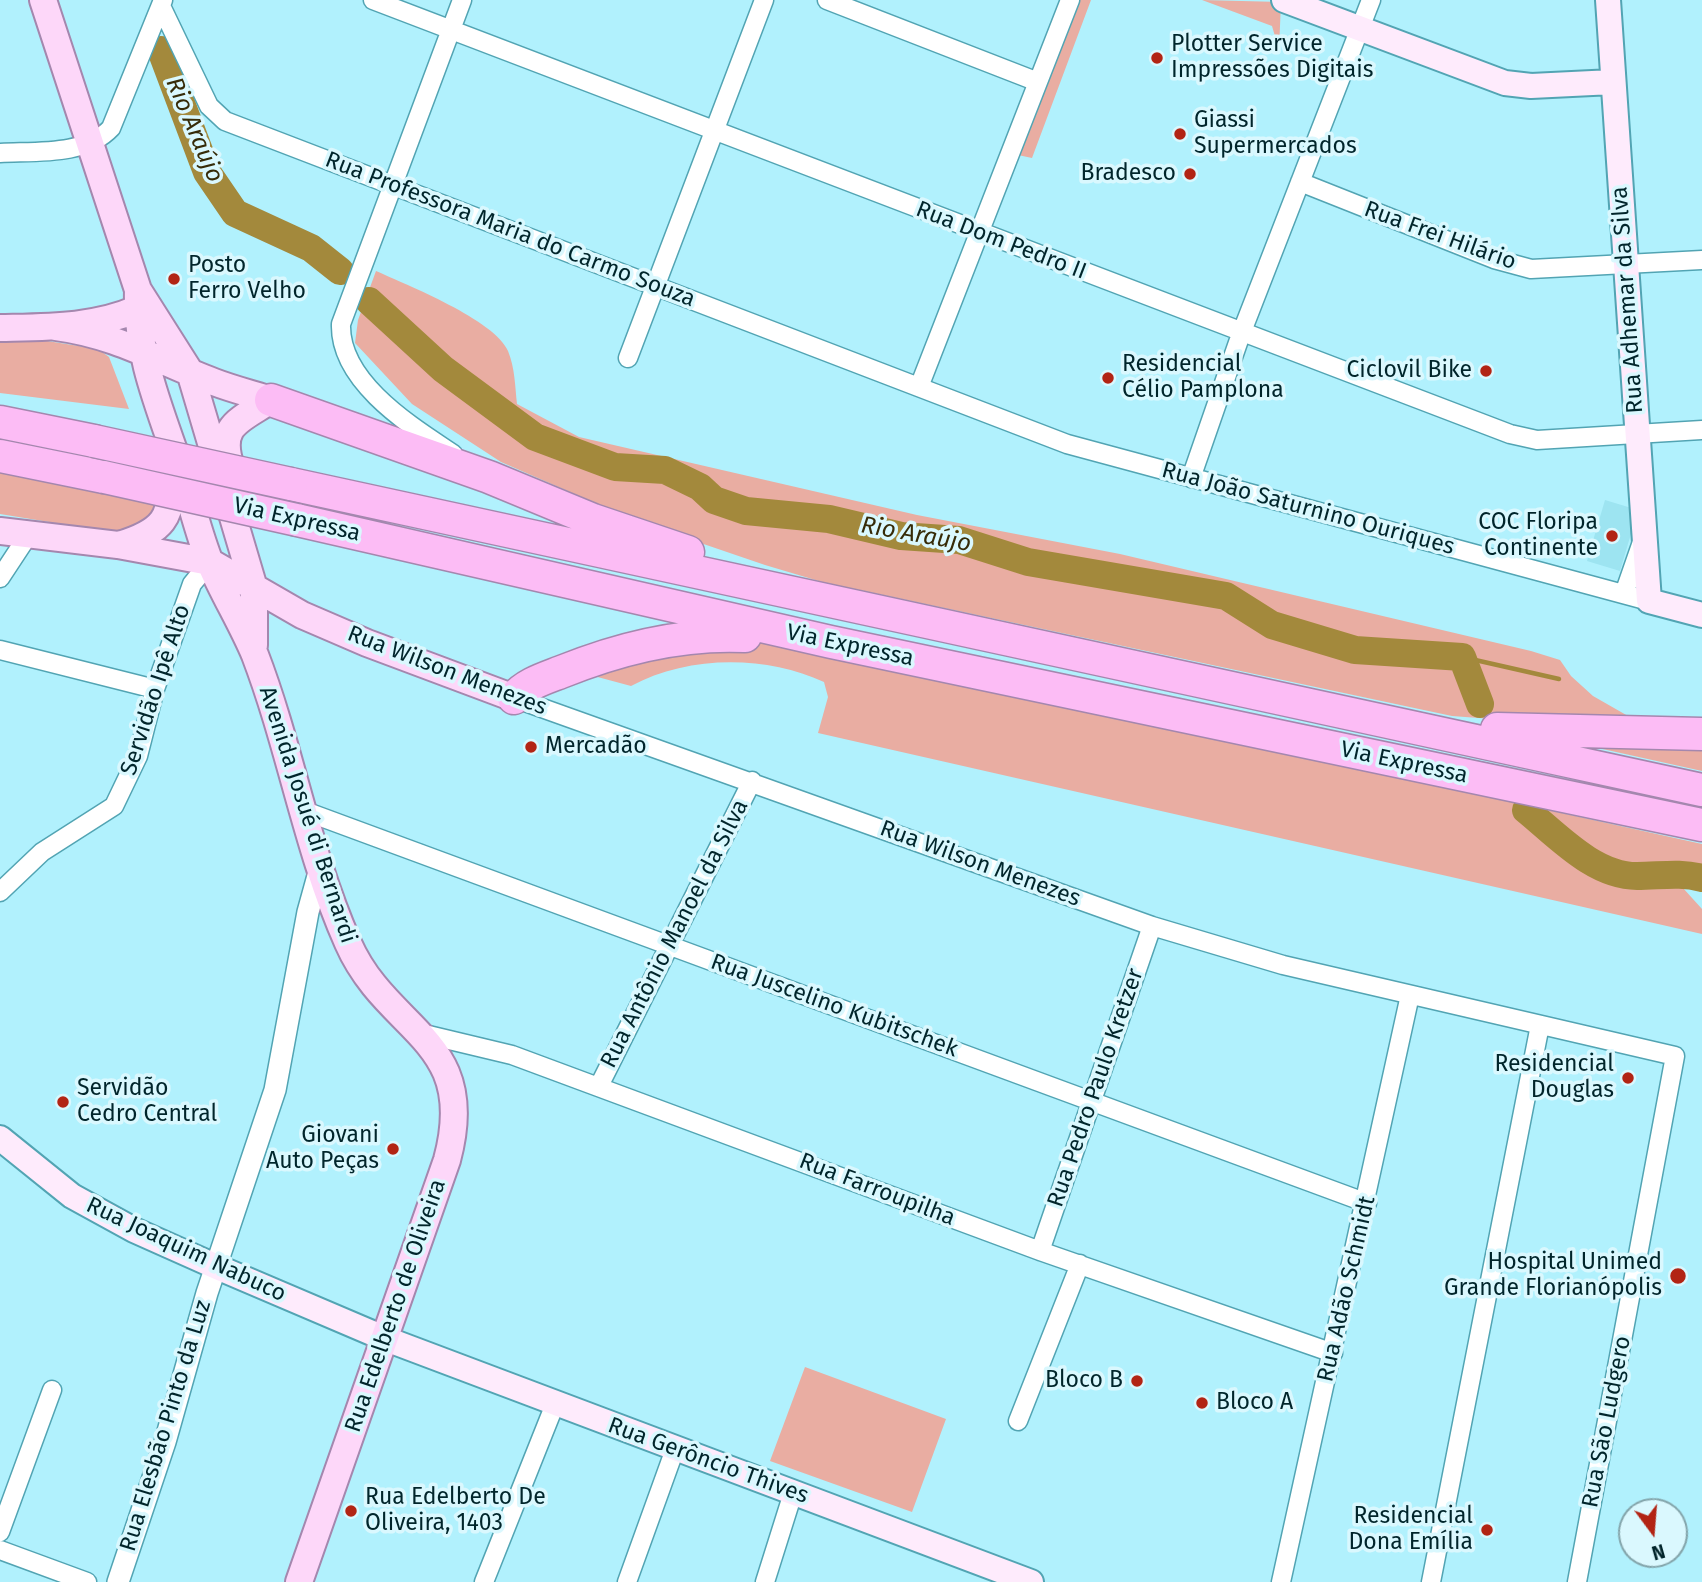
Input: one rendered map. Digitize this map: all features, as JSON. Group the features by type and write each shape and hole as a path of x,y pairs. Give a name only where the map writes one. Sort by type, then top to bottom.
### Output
{"highway":[{"path":"271,400 489,477 593,520 677,547 790,591"},
{"name":"Via Expressa","path":"0,422 1412,725 1702,790"},
{"name":"Via Expressa","path":"0,456 297,520 831,642 1702,825"},
{"path":"514,698 528,685 582,664 673,639 704,635 831,642"},
{"path":"1412,725 1702,734"}],"main road":[{"name":"Avenida Josué di Bernardi","path":"43,0 138,299 190,372 254,588 255,656"},
{"path":"1284,0 1505,83 1531,86 1614,82"},
{"name":"Rua Adhemar da Silva","path":"1608,0 1649,601"},
{"name":"Avenida Josué di Bernardi","path":"138,299 131,345 161,410 210,562 255,656 302,810 355,958 379,992 420,1033"},
{"path":"0,328 56,327 112,318 138,299"},
{"path":"56,327 88,331 131,345 190,372 271,400"},
{"path":"118,545 137,540 160,525 170,506 170,490 131,345"},
{"path":"161,410 190,372"},
{"path":"271,400 234,424 226,433 225,451 267,571 277,588 302,615"},
{"path":"0,532 118,545 210,562 241,541"},
{"name":"Rua Wilson Menezes","path":"210,562 302,615 514,698"},
{"name":"Rua João Saturnino Ouriques","path":"1649,601 1702,615"},
{"name":"Rua Wilson Menezes","path":"254,615 271,611 302,615"},
{"name":"Rua Edelberto de Oliveira","path":"299,1582 386,1339 454,1133 456,1115 450,1079 441,1061 420,1033"},
{"name":"Rua Joaquim Nabuco","path":"0,1138 72,1196 134,1230 386,1339"},
{"name":"Rua Gerôncio Thives","path":"386,1339 1031,1582"}],"street":[{"name":"Rua Dom Pedro II","path":"373,0 1241,334 1521,438 1537,440 1702,430"},
{"path":"462,0 391,185 341,324 340,335 349,358 364,381 391,408 489,477"},
{"path":"628,358 764,0"},
{"path":"827,0 1038,82"},
{"path":"919,387 1070,0"},
{"path":"1192,478 1241,334 1371,0"},
{"path":"0,153 69,148 103,137 111,128 162,3"},
{"name":"Rua Professora Maria do Carmo Souza","path":"162,3 209,106 217,117 919,387"},
{"name":"Rua Frei Hilário","path":"1300,183 1514,265 1553,270 1702,260"},
{"name":"Rua João Saturnino Ouriques","path":"919,387 1067,444 1649,601"},
{"path":"0,578 29,534"},
{"path":"1626,589 1643,539"},
{"name":"Servidão Ipê Alto","path":"0,892 42,852 114,806 138,756 155,689 191,584 210,562"},
{"path":"0,650 155,689"},
{"name":"Rua Wilson Menezes","path":"514,698 1152,926 1283,965 1675,1056"},
{"name":"Rua Antônio Manoel da Silva","path":"599,1086 752,781"},
{"name":"Rua Juscelino Kubitschek","path":"302,810 1367,1203"},
{"name":"Rua Elesbão Pinto da Luz","path":"118,1582 165,1442 217,1267 275,1090 308,912 321,865"},
{"name":"Rua Pedro Paulo Kretzer","path":"1040,1251 1152,926"},
{"name":"Rua Adão Schmidt","path":"1281,1582 1367,1203 1410,995"},
{"path":"1431,1582 1540,1025"},
{"name":"Rua Farroupilha","path":"420,1033 512,1055 1040,1251 1333,1353"},
{"name":"Rua São Ludgero","path":"1577,1582 1675,1056"},
{"path":"1018,1421 1080,1265"},
{"path":"0,1532 52,1390"},
{"path":"484,1582 555,1404"},
{"path":"627,1582 675,1450"},
{"path":"765,1582 793,1493"},
{"path":"0,1550 88,1582"}],"shaded area":[{"path":"1078,0 1091,0 1032,158 1018,155"},
{"path":"1202,0 1281,2 1279,50 1272,26"},
{"path":"376,271 428,294 486,327 500,339 508,351 517,404 579,437 917,515 1120,554 1531,651 1560,660 1571,676 1593,696 1628,716 1505,720 1452,716 822,582 639,522 501,462 412,404 355,343 358,320"},
{"path":"28,338 98,349 109,357 129,409 0,393 0,339"},
{"path":"0,472 160,501 141,525 123,534 0,514"},
{"name":"COC Floripa Continente","path":"1605,500 1638,510 1620,571 1587,561"},
{"path":"735,641 787,642 1702,844 1702,884 1683,888 1702,909 1702,934 818,733 828,697 824,682 777,667 727,662 702,664 677,668 631,686 579,672"},
{"path":"1702,744 1702,771 1598,748"},
{"path":"805,1367 946,1419 912,1512 770,1461"}],"waterway":[{"name":"Rio Araújo","path":"161,50 207,172 235,213 311,248 340,271"},
{"name":"Rio Araújo","path":"369,301 443,369 535,437 615,467 665,470 700,487 714,500 746,511 829,519 901,536 959,540 1028,562 1226,596 1272,625 1355,650 1462,657 1480,704"},
{"path":"1462,657 1559,679"},
{"name":"Rio Araújo","path":"1526,810 1577,853 1606,869 1637,876 1678,875 1702,878"}],"place":[{"name":"Plotter Service Impressões Digitais","path":"1157,58"},
{"name":"Giassi Supermercados","path":"1180,134"},
{"name":"Bradesco","path":"1190,174"},
{"name":"Posto Ferro Velho","path":"174,279"},
{"name":"Ciclovil Bike","path":"1486,371"},
{"name":"Residencial Célio Pamplona","path":"1108,378"},
{"name":"COC Floripa Continente","path":"1612,536"},
{"name":"Mercadão","path":"531,747"},
{"name":"Residencial Douglas","path":"1628,1078"},
{"name":"Servidão Cedro Central","path":"63,1102"},
{"name":"Giovani Auto Peças","path":"393,1149"},
{"name":"Hospital Unimed Grande Florianópolis","path":"1678,1276"},
{"name":"Bloco B","path":"1137,1381"},
{"name":"Bloco A","path":"1202,1403"},
{"name":"Rua Edelberto De Oliveira, 1403","path":"351,1511"},
{"name":"Residencial Dona Emília","path":"1487,1530"}]}
